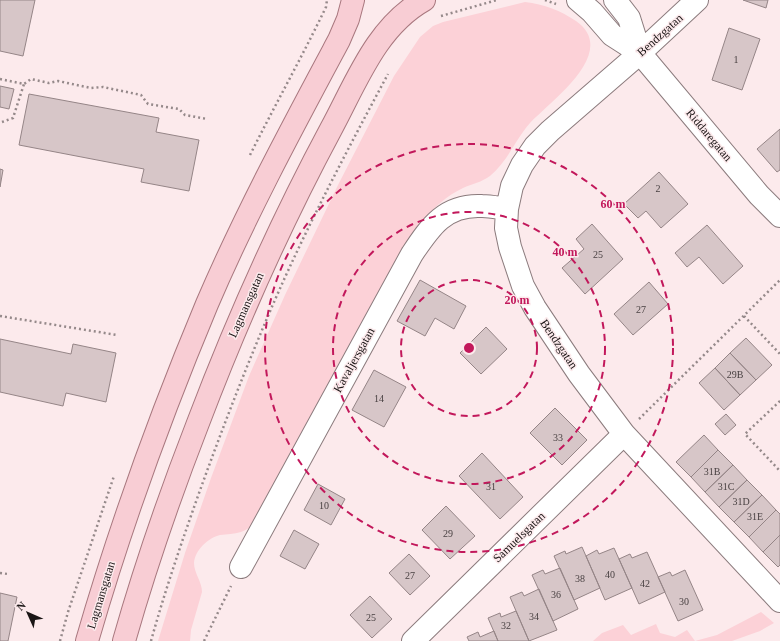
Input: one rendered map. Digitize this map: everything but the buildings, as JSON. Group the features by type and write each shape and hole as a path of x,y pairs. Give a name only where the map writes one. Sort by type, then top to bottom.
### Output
{"main road":[{"name":"Lagmansgatan","path":"87,641 120,533 176,379 208,303 268,174 339,40 348,19 353,0"},
{"name":"Lagmansgatan","path":"124,641 133,609 177,478 218,371 284,221 367,60 381,38 406,12 424,0"}],"street":[{"name":"Riddaregatan","path":"578,0 592,12 612,35 640,53 759,194 780,216"},
{"name":"Riddaregatan","path":"615,0 629,18 640,53"},
{"name":"Bendzgatan","path":"697,0 680,17 550,131 535,146 522,165 512,186 507,209 506,228 510,247 523,286 535,308 579,374 624,434 780,600"},
{"name":"Kavaljersgatan","path":"241,567 412,254 429,229 450,212 469,206 507,209"},
{"name":"Samuelsgatan","path":"413,641 624,434"}],"path":[{"path":"436,18 452,12 497,0"},
{"path":"151,641 162,602 188,524 218,440 250,360 282,284 312,220 391,68"},
{"path":"0,79 24,84"},
{"path":"2,122 13,118 24,84 31,79 49,84 58,81 91,88 103,87 141,94 148,104 179,109 185,115 207,119"},
{"path":"624,434 780,280"},
{"path":"0,316 117,335"},
{"path":"744,316 780,354"},
{"path":"780,401 745,434 780,471"},
{"path":"204,641 241,567"},
{"path":"0,572 8,574"}],"shaded area":[{"path":"525,2 552,8 576,21 588,33 590,47 586,61 565,89 530,123 502,164 490,176 484,180 463,188 446,198 423,220 257,522 241,532 220,535 211,539 203,545 197,554 194,567 202,592 191,630 190,641 158,641 185,553 249,376 285,295 338,185 394,76 420,37 433,26 443,22"},
{"path":"761,612 774,623 760,631 732,641 695,641 717,635"},
{"path":"656,624 660,633 675,637 687,630 695,641 593,641 602,633 623,625 631,635"}]}
